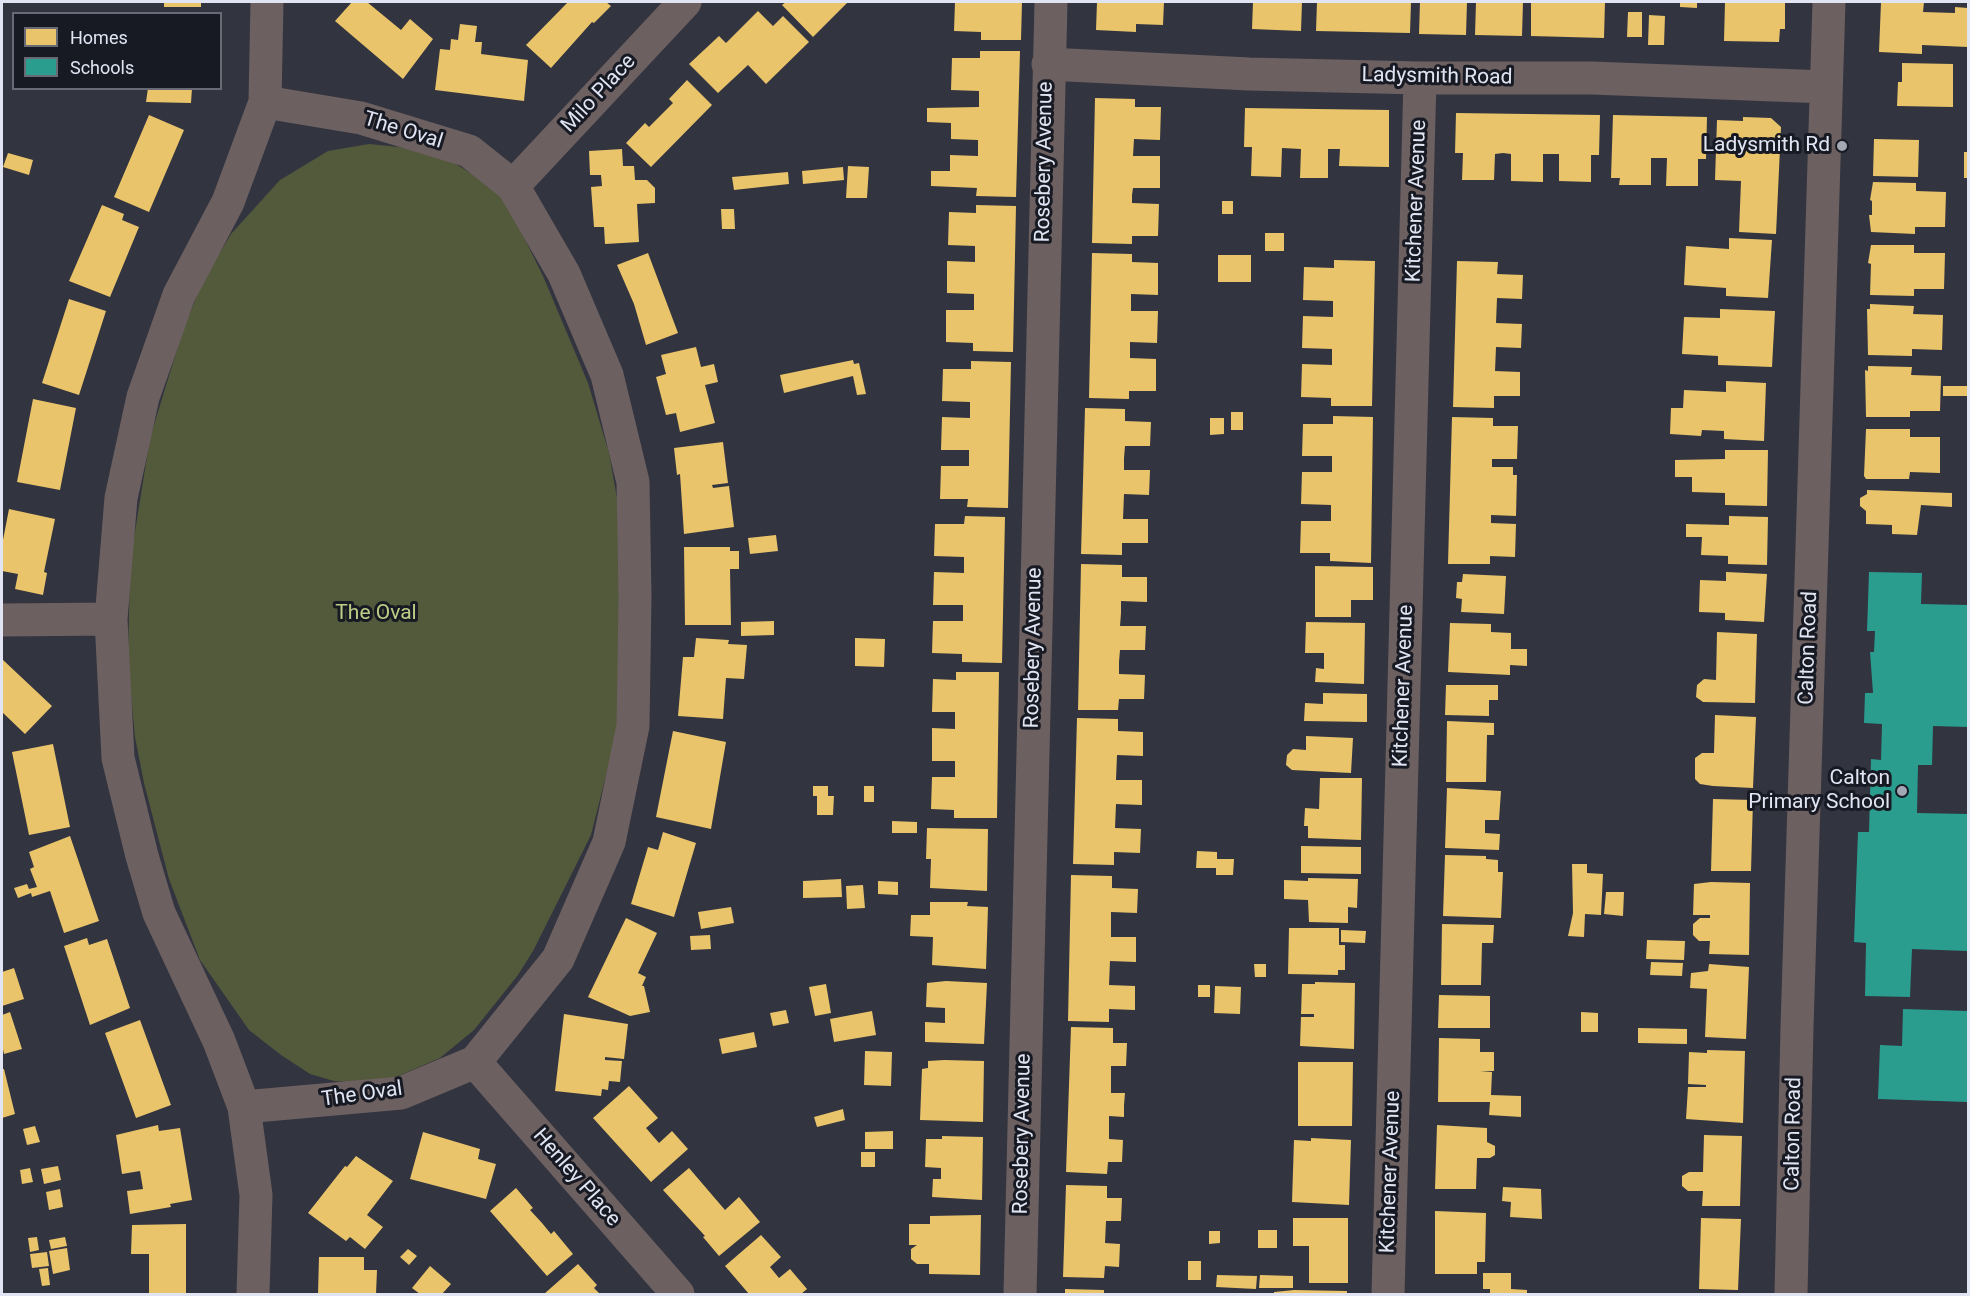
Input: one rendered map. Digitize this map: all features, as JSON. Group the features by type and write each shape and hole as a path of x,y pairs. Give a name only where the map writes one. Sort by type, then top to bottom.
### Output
{"street":[{"path":"253,1294 256,1195 244,1107 219,1041 159,913 141,856 118,758 111,619 121,498 143,397 179,295 228,202 265,102 267,2"},
{"name":"Milo Place","path":"513,186 685,2"},
{"name":"Rosebery Avenue","path":"1020,1294 1047,64 1051,2"},
{"name":"Calton Road","path":"1791,1294 1797,1016 1829,2"},
{"name":"Ladysmith Road","path":"1047,64 1420,78 1592,78 1826,87"},
{"name":"Kitchener Avenue","path":"1388,1294 1420,78"},
{"name":"The Oval","path":"244,1107 401,1093 475,1062 558,959 609,842 633,726 635,597 633,482 607,375 564,274 513,186 469,151 361,118 265,102"},
{"path":"2,620 111,619"},
{"name":"Henley Place","path":"475,1062 678,1294"}],"green space":[{"name":"The Oval","path":"369,144 418,149 448,159 483,181 506,201 543,276 588,383 609,453 621,521 621,716 591,835 533,951 518,975 474,1030 440,1058 389,1080 361,1083 334,1081 310,1074 281,1055 249,1030 200,960 169,879 144,783 135,737 128,663 130,563 150,438 183,330 203,281 231,234 280,180 328,151"}],"building: Homes":[{"path":"164,2 201,2 201,7 164,7"},
{"path":"352,2 367,2 401,30 410,19 433,39 403,79 335,21"},
{"path":"568,2 606,2 611,6 594,23 592,22 551,68 526,45"},
{"path":"786,2 848,2 813,37 782,5"},
{"path":"955,2 1022,2 1021,40 981,40 981,32 954,31"},
{"path":"1097,2 1164,2 1163,25 1136,24 1136,32 1096,30"},
{"path":"1253,2 1302,2 1301,31 1252,29"},
{"path":"1317,2 1411,2 1410,33 1316,31"},
{"path":"1420,2 1467,2 1466,35 1419,34"},
{"path":"1476,2 1523,2 1522,36 1475,35"},
{"path":"1531,2 1605,2 1604,38 1531,36"},
{"path":"1680,2 1697,2 1697,8 1680,7"},
{"path":"1725,2 1785,2 1785,29 1780,29 1779,42 1724,41"},
{"path":"1881,2 1924,2 1923,12 1955,13 1955,7 1968,8 1968,47 1922,45 1922,54 1879,52"},
{"path":"758,11 773,26 783,16 809,42 766,84 748,65 718,93 689,64 719,36 726,43"},
{"path":"1628,12 1642,12 1642,37 1627,37"},
{"path":"1649,15 1665,16 1664,45 1648,45"},
{"path":"460,24 477,26 475,42 482,42 481,54 528,60 524,101 435,90 440,49 450,50 451,39 458,40"},
{"path":"980,51 1020,51 1016,197 976,196 977,188 931,186 931,171 950,171 950,155 978,156 978,140 951,139 951,123 927,122 927,108 979,107 979,91 951,90 952,58 980,58"},
{"path":"1902,63 1953,64 1953,107 1897,106 1898,82 1902,82"},
{"path":"687,80 712,105 651,167 626,143 645,123 649,127 673,103 669,99"},
{"path":"148,90 192,90 191,103 146,102"},
{"path":"1095,98 1135,99 1135,107 1161,107 1160,140 1134,139 1133,156 1160,156 1160,188 1133,188 1132,195 1132,203 1159,204 1158,236 1132,236 1132,244 1092,243"},
{"path":"1245,108 1389,110 1389,167 1339,166 1340,149 1328,149 1328,178 1300,178 1301,149 1282,148 1281,177 1251,176 1252,147 1244,147"},
{"path":"1456,113 1600,115 1599,155 1591,155 1591,182 1559,181 1559,154 1543,154 1543,182 1511,181 1511,154 1503,153 1495,154 1494,180 1462,180 1463,153 1455,153"},
{"path":"149,115 184,130 149,212 114,197"},
{"path":"1613,115 1707,117 1706,159 1698,159 1698,186 1666,186 1667,158 1651,158 1651,185 1619,185 1620,178 1611,178"},
{"path":"1743,117 1771,118 1781,127 1776,234 1739,232 1741,181 1715,180 1717,120 1743,121"},
{"path":"1874,139 1919,140 1918,177 1873,176"},
{"path":"622,149 623,166 634,166 635,180 647,180 655,188 655,203 637,204 639,242 605,244 604,227 594,227 591,187 602,186 601,175 590,175 589,151"},
{"path":"1964,152 1968,152 1968,178 1964,178"},
{"path":"8,153 33,160 29,175 3,167"},
{"path":"848,166 869,167 867,198 846,198"},
{"path":"843,167 844,180 803,184 802,171"},
{"path":"788,172 789,184 734,190 732,177"},
{"path":"1873,182 1916,183 1916,191 1946,192 1945,227 1915,227 1915,234 1871,232 1869,215 1872,215 1872,201 1870,200"},
{"path":"1222,201 1233,201 1233,214 1222,214"},
{"path":"102,205 124,214 122,220 139,227 110,297 69,281"},
{"path":"976,205 1016,206 1013,352 973,351 973,343 946,342 946,310 974,310 974,294 947,293 947,261 975,262 975,246 948,245 949,212 976,213"},
{"path":"721,209 734,209 735,229 722,229"},
{"path":"1265,233 1284,233 1284,251 1265,251"},
{"path":"1729,238 1772,240 1768,298 1726,296 1726,288 1684,285 1686,246 1729,249"},
{"path":"1871,245 1914,245 1914,253 1945,253 1944,289 1914,289 1914,296 1870,295 1871,264 1868,263"},
{"path":"648,253 678,333 646,345 634,304 617,265"},
{"path":"1092,253 1132,254 1132,262 1158,263 1158,295 1131,294 1131,311 1158,311 1157,343 1130,342 1130,358 1156,359 1156,391 1129,391 1129,399 1089,398"},
{"path":"1218,255 1251,255 1251,282 1218,282"},
{"path":"1334,260 1375,261 1372,406 1331,406 1331,398 1301,397 1302,364 1332,365 1332,349 1302,348 1303,316 1333,317 1333,301 1303,300 1304,267 1334,268"},
{"path":"1457,261 1498,262 1497,274 1523,275 1522,299 1497,298 1496,323 1522,324 1521,348 1496,347 1495,371 1520,372 1520,396 1494,396 1494,408 1453,407"},
{"path":"69,299 106,311 79,395 42,383"},
{"path":"1870,304 1914,306 1913,314 1943,315 1942,350 1912,349 1912,356 1868,355 1867,309 1870,309"},
{"path":"1720,309 1775,311 1772,367 1718,365 1718,356 1682,354 1684,317 1720,318"},
{"path":"696,347 701,367 714,364 718,382 705,385 715,423 680,432 676,413 666,415 656,377 666,374 661,355"},
{"path":"853,360 854,364 859,363 866,394 857,395 853,376 784,393 780,375"},
{"path":"971,361 1011,362 1008,508 967,507 968,499 940,499 941,466 969,466 969,450 941,450 942,417 970,418 970,402 942,401 943,369 971,369"},
{"path":"1868,366 1912,367 1911,375 1941,376 1940,411 1910,411 1910,417 1866,417 1865,370 1868,371"},
{"path":"1726,381 1766,383 1764,441 1724,439 1724,431 1702,430 1701,436 1670,434 1671,408 1683,408 1684,390 1726,392"},
{"path":"1943,386 1968,386 1968,396 1943,396"},
{"path":"33,399 76,408 60,490 17,482"},
{"path":"1085,408 1125,409 1125,421 1151,422 1150,446 1125,446 1124,458 1124,470 1150,470 1149,495 1124,494 1123,519 1148,519 1148,543 1122,543 1122,555 1081,554"},
{"path":"1231,412 1243,412 1243,430 1231,430"},
{"path":"1333,416 1373,417 1371,563 1330,561 1330,553 1300,553 1301,521 1331,521 1331,505 1301,504 1302,472 1332,472 1332,456 1302,456 1303,424 1333,424"},
{"path":"1452,417 1493,418 1493,426 1518,426 1517,459 1492,459 1492,467 1513,467 1513,475 1517,475 1516,516 1491,515 1491,523 1516,524 1515,557 1490,556 1490,564 1448,564"},
{"path":"1210,418 1224,418 1224,434 1210,435"},
{"path":"1866,429 1910,429 1910,437 1940,437 1940,473 1910,472 1909,479 1866,479 1864,476"},
{"path":"723,442 728,483 712,485 713,488 729,486 734,527 684,534 680,474 677,475 674,448"},
{"path":"1725,450 1768,450 1767,506 1725,505 1725,493 1692,492 1692,477 1675,477 1675,460 1725,459"},
{"path":"1867,490 1952,493 1952,507 1921,505 1917,535 1892,534 1892,525 1866,524 1866,511 1860,506 1860,498 1867,494"},
{"path":"9,509 55,519 44,572 47,573 43,595 15,589 18,574 2,571 2,545"},
{"path":"965,516 1005,517 1002,663 962,662 962,654 932,653 933,621 963,621 963,605 933,605 934,572 964,573 964,557 934,556 935,524 964,524"},
{"path":"1729,516 1768,517 1767,565 1728,564 1728,556 1701,555 1702,537 1686,537 1686,524 1729,525"},
{"path":"776,535 778,551 750,554 748,538"},
{"path":"684,547 730,547 730,551 739,551 739,569 730,569 731,625 685,625"},
{"path":"1081,564 1122,565 1122,577 1147,577 1147,602 1121,601 1120,626 1146,626 1145,650 1120,650 1119,662 1119,674 1145,675 1144,699 1119,699 1118,710 1078,710"},
{"path":"1315,566 1373,567 1373,600 1351,600 1351,617 1315,617"},
{"path":"1726,572 1767,574 1764,622 1725,620 1725,613 1699,612 1700,580 1726,581"},
{"path":"1463,574 1506,576 1504,614 1461,612 1462,599 1456,598 1457,582 1462,582"},
{"path":"774,621 774,635 741,636 741,622"},
{"path":"1306,622 1365,623 1364,684 1315,682 1316,668 1324,669 1324,653 1305,653"},
{"path":"1450,623 1491,624 1491,632 1511,633 1511,649 1527,649 1527,666 1510,665 1510,675 1448,672"},
{"path":"1717,632 1757,634 1755,703 1703,702 1696,697 1697,685 1704,679 1716,680"},
{"path":"696,638 729,640 728,644 747,645 744,679 726,678 723,719 678,716 683,657 694,657"},
{"path":"855,638 885,639 884,667 855,666"},
{"path":"2,659 52,706 25,734 2,712"},
{"path":"956,672 999,672 997,818 954,818 954,810 931,809 932,777 955,777 955,761 932,761 932,728 955,729 955,712 932,712 933,679 956,680"},
{"path":"1446,685 1498,685 1498,700 1489,700 1489,716 1445,715"},
{"path":"1323,693 1367,694 1367,722 1304,721 1305,703 1323,704"},
{"path":"1715,715 1756,717 1753,788 1700,784 1695,779 1695,758 1702,753 1714,753"},
{"path":"1077,718 1118,719 1118,731 1143,732 1143,756 1117,755 1116,780 1142,780 1142,805 1116,804 1115,828 1141,829 1140,853 1114,852 1114,865 1073,864"},
{"path":"1447,721 1494,723 1494,735 1487,735 1486,782 1446,782"},
{"path":"673,731 726,742 711,829 656,817"},
{"path":"1306,736 1353,738 1351,773 1292,770 1286,765 1287,755 1293,749 1306,750"},
{"path":"53,744 70,827 29,835 12,752"},
{"path":"1320,778 1362,778 1361,840 1308,838 1308,826 1304,826 1305,808 1319,809"},
{"path":"813,786 828,786 828,796 834,796 833,815 817,815 817,796 813,796"},
{"path":"864,786 874,786 874,802 864,802"},
{"path":"1447,788 1501,791 1499,820 1485,820 1485,833 1500,834 1499,850 1445,848"},
{"path":"1713,799 1753,800 1751,871 1711,871"},
{"path":"892,821 917,822 917,833 892,833"},
{"path":"927,828 988,829 987,891 930,888 931,859 926,859"},
{"path":"663,832 696,843 674,917 631,904 648,847 658,850"},
{"path":"70,836 99,921 64,933 50,891 32,897 31,893 18,898 14,888 27,884 29,889 37,887 30,869 34,867 29,852"},
{"path":"1301,846 1361,847 1361,874 1301,873"},
{"path":"1197,851 1217,852 1217,859 1234,859 1233,875 1216,875 1216,868 1196,868"},
{"path":"1445,855 1486,856 1486,859 1498,860 1498,872 1503,872 1501,918 1443,916"},
{"path":"1572,864 1587,864 1587,873 1603,874 1601,915 1585,914 1584,937 1568,936 1573,913"},
{"path":"1071,875 1112,876 1112,888 1138,889 1137,913 1111,912 1111,937 1136,937 1136,962 1110,961 1109,985 1135,986 1135,1010 1109,1009 1109,1022 1068,1021"},
{"path":"1308,878 1358,879 1357,908 1348,907 1348,923 1309,922 1308,900 1284,899 1284,880 1308,881"},
{"path":"841,879 842,897 803,898 803,881"},
{"path":"878,881 898,882 898,895 878,894"},
{"path":"1750,883 1749,955 1709,954 1710,941 1699,941 1693,935 1693,924 1700,918 1710,918 1710,915 1693,915 1694,884"},
{"path":"863,885 865,908 847,909 846,886"},
{"path":"1606,892 1624,892 1623,916 1604,914"},
{"path":"930,902 968,902 967,906 988,907 986,969 932,965 933,937 910,936 911,915 930,915"},
{"path":"731,907 734,923 701,929 698,912"},
{"path":"626,918 657,933 638,973 646,977 642,986 644,986 650,1012 630,1016 588,997"},
{"path":"1442,924 1494,925 1493,943 1482,943 1481,985 1441,985"},
{"path":"1289,928 1339,928 1339,945 1345,945 1345,970 1338,970 1338,975 1288,974"},
{"path":"1341,930 1366,931 1365,943 1341,942"},
{"path":"710,935 711,949 691,950 690,936"},
{"path":"87,938 89,945 107,939 130,1008 90,1025 64,946"},
{"path":"1647,940 1685,941 1684,960 1646,959"},
{"path":"1651,962 1683,963 1682,976 1650,975"},
{"path":"1254,964 1266,964 1266,977 1255,977"},
{"path":"1709,964 1749,967 1746,1039 1705,1037 1707,989 1690,988 1691,973 1708,971"},
{"path":"14,968 24,999 2,1006 2,972"},
{"path":"946,981 987,983 984,1044 925,1042 925,1022 945,1023 945,1008 926,1007 927,983"},
{"path":"1315,982 1355,983 1354,1049 1300,1046 1301,1017 1314,1017 1314,1014 1301,1014 1302,984 1315,984"},
{"path":"826,984 831,1013 815,1016 809,987"},
{"path":"1198,985 1210,985 1210,997 1198,997"},
{"path":"1215,986 1241,987 1240,1014 1214,1013"},
{"path":"1439,995 1490,996 1490,1028 1438,1028"},
{"path":"786,1010 789,1023 773,1026 770,1013"},
{"path":"872,1011 876,1035 834,1042 830,1019"},
{"path":"10,1012 22,1049 4,1054 2,1015"},
{"path":"1581,1012 1598,1013 1598,1032 1581,1032"},
{"path":"564,1014 628,1024 624,1059 605,1057 605,1060 622,1061 620,1082 609,1081 608,1090 602,1089 601,1096 555,1091"},
{"path":"140,1020 171,1105 136,1118 105,1033"},
{"path":"1071,1027 1113,1028 1113,1043 1127,1043 1126,1066 1111,1066 1111,1093 1125,1093 1124,1117 1109,1116 1109,1139 1123,1140 1122,1162 1108,1162 1107,1174 1066,1172"},
{"path":"1638,1028 1687,1029 1687,1044 1638,1043"},
{"path":"754,1032 757,1047 722,1054 719,1039"},
{"path":"1439,1038 1480,1039 1480,1052 1494,1052 1494,1071 1480,1071 1492,1072 1491,1095 1521,1096 1521,1117 1489,1115 1490,1102 1438,1102"},
{"path":"1707,1050 1745,1051 1743,1123 1686,1119 1688,1087 1706,1087 1706,1085 1688,1084 1689,1052 1707,1053"},
{"path":"865,1051 892,1052 891,1086 864,1085"},
{"path":"928,1061 984,1061 983,1122 920,1120 922,1069 928,1068"},
{"path":"1298,1062 1353,1062 1352,1126 1298,1126"},
{"path":"2,1069 4,1069 15,1114 2,1118"},
{"path":"629,1086 658,1118 646,1128 659,1143 672,1131 688,1149 651,1182 593,1118"},
{"path":"843,1109 845,1120 817,1127 814,1117"},
{"path":"158,1125 159,1131 180,1128 192,1200 170,1204 171,1207 130,1214 127,1191 143,1189 140,1171 122,1174 116,1135"},
{"path":"1437,1125 1487,1128 1487,1142 1495,1146 1495,1155 1490,1158 1477,1158 1476,1189 1435,1189"},
{"path":"35,1126 40,1142 27,1145 23,1129"},
{"path":"893,1131 893,1149 865,1149 865,1132"},
{"path":"423,1132 480,1149 478,1159 496,1164 486,1199 410,1179"},
{"path":"1704,1135 1742,1136 1740,1206 1702,1206 1703,1191 1688,1191 1682,1186 1682,1176 1689,1172 1703,1172"},
{"path":"942,1136 983,1137 982,1200 932,1197 933,1179 941,1179 941,1168 925,1167 926,1139 942,1139"},
{"path":"1311,1138 1351,1140 1349,1205 1292,1202 1294,1140 1311,1141"},
{"path":"861,1152 875,1152 875,1167 861,1167"},
{"path":"356,1156 393,1181 367,1215 383,1227 365,1249 350,1237 346,1241 308,1213 345,1166 347,1167"},
{"path":"58,1166 61,1180 44,1184 41,1169"},
{"path":"30,1168 33,1182 22,1184 20,1170"},
{"path":"689,1168 725,1210 739,1197 760,1222 719,1256 703,1237 705,1236 663,1190"},
{"path":"1066,1185 1107,1186 1107,1198 1122,1198 1121,1221 1106,1221 1105,1243 1120,1244 1119,1267 1105,1266 1104,1278 1063,1277"},
{"path":"1503,1187 1541,1189 1542,1219 1510,1217 1511,1202 1502,1201"},
{"path":"516,1188 533,1208 530,1210 551,1234 554,1231 573,1254 547,1276 490,1211"},
{"path":"60,1189 63,1207 49,1210 46,1192"},
{"path":"1435,1211 1486,1213 1485,1262 1477,1262 1477,1274 1435,1274"},
{"path":"981,1215 980,1275 929,1274 929,1264 917,1264 911,1259 911,1249 917,1245 909,1245 909,1224 930,1224 930,1216"},
{"path":"1293,1218 1348,1218 1348,1283 1309,1283 1309,1246 1293,1246"},
{"path":"1701,1218 1741,1219 1738,1290 1699,1289"},
{"path":"186,1224 186,1294 149,1294 149,1254 131,1254 132,1225"},
{"path":"1258,1230 1277,1230 1277,1248 1258,1248"},
{"path":"1209,1231 1220,1231 1220,1243 1209,1244"},
{"path":"761,1235 781,1257 770,1267 779,1278 790,1269 807,1289 801,1294 749,1294 725,1266"},
{"path":"37,1237 39,1250 30,1252 28,1238"},
{"path":"65,1237 67,1246 51,1249 49,1240"},
{"path":"67,1248 70,1270 53,1274 49,1251"},
{"path":"408,1249 417,1256 409,1265 400,1257"},
{"path":"47,1252 49,1266 32,1268 30,1254"},
{"path":"319,1257 364,1257 364,1270 377,1270 376,1294 318,1294"},
{"path":"1188,1261 1201,1261 1201,1280 1188,1280"},
{"path":"578,1264 597,1285 594,1288 600,1294 544,1294"},
{"path":"430,1266 451,1284 442,1294 420,1294 412,1288"},
{"path":"48,1268 50,1285 42,1286 39,1269"},
{"path":"1483,1273 1511,1273 1511,1289 1527,1290 1527,1294 1490,1294 1490,1289 1483,1289"},
{"path":"1217,1275 1257,1276 1256,1289 1216,1287"},
{"path":"1260,1275 1293,1276 1293,1288 1259,1288"},
{"path":"1065,1289 1104,1290 1104,1294 1065,1294"},
{"path":"1347,1291 1347,1294 1274,1294 1274,1292"}],"building: Schools":[{"path":"1869,572 1922,573 1921,604 1968,605 1968,727 1933,726 1932,765 1918,765 1917,813 1968,814 1968,951 1912,949 1910,997 1865,996 1866,943 1854,942 1858,832 1869,832 1871,759 1881,760 1882,724 1864,723 1865,693 1873,693 1870,652 1874,652 1875,631 1867,631"},
{"path":"1903,1009 1968,1011 1968,1102 1878,1099 1880,1045 1902,1046"}],"place":[{"name":"Ladysmith Rd","path":"1842,146"},
{"name":"Calton Primary School","path":"1902,791"}]}
